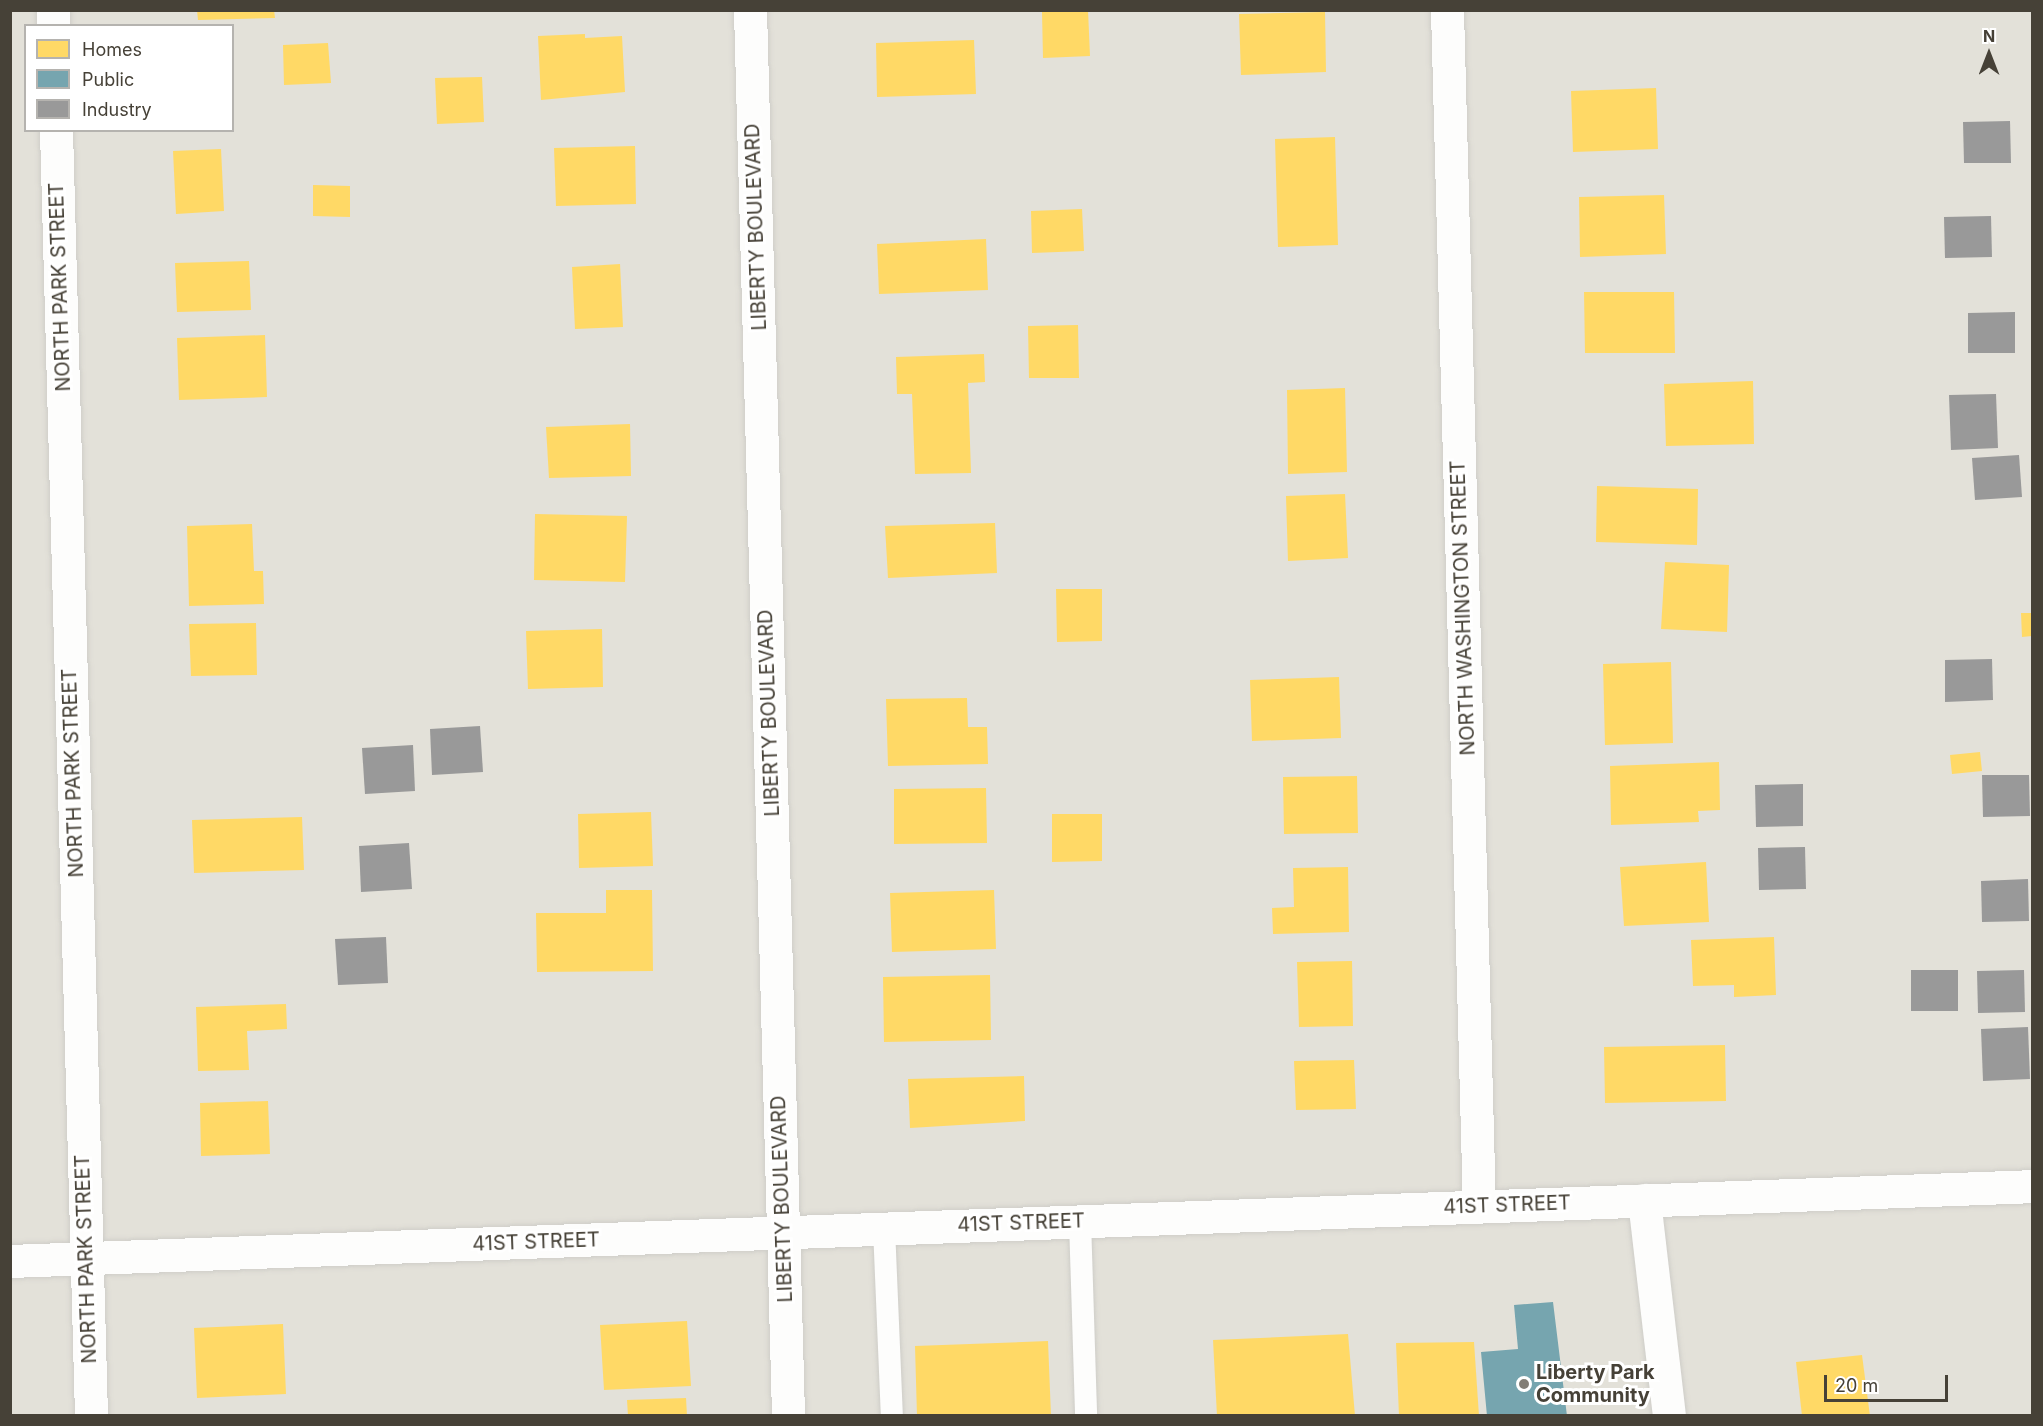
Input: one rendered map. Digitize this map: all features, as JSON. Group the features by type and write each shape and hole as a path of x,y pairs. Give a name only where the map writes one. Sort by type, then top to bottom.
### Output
{"street":[{"name":"LIBERTY BOULEVARD","path":"750,10 788,1416"},
{"name":"NORTH WASHINGTON STREET","path":"1447,10 1479,1206"},
{"name":"NORTH PARK STREET","path":"56,132 91,1416"},
{"name":"41ST STREET","path":"10,1261 2032,1186"},
{"path":"1644,1200 1669,1416"}],"lane":[{"path":"1080,1221 1086,1416"},
{"path":"884,1228 892,1416"}],"shaded area":[{"path":"11,11 2032,11 2032,1415 11,1415"}],"building: Homes":[{"path":"197,10 274,10 275,18 198,20"},
{"path":"1088,10 1090,56 1043,58 1042,12"},
{"path":"1325,12 1326,72 1241,75 1239,14"},
{"path":"585,34 585,38 622,36 625,92 541,100 538,36"},
{"path":"974,40 976,94 877,97 876,43"},
{"path":"328,43 331,83 284,85 283,45"},
{"path":"482,77 484,122 437,124 435,78"},
{"path":"1656,88 1658,149 1573,152 1571,91"},
{"path":"1335,137 1338,245 1278,247 1275,139"},
{"path":"635,146 636,204 556,206 554,148"},
{"path":"221,149 224,211 176,214 173,151"},
{"path":"313,185 350,186 350,217 313,216"},
{"path":"1664,195 1666,254 1580,257 1579,197"},
{"path":"1082,209 1084,251 1032,253 1031,211"},
{"path":"986,239 988,290 879,294 877,244"},
{"path":"249,261 251,310 177,312 175,263"},
{"path":"620,264 623,327 575,329 572,267"},
{"path":"1584,292 1674,292 1675,353 1585,353"},
{"path":"1078,325 1079,378 1029,378 1028,326"},
{"path":"265,335 267,397 179,400 177,338"},
{"path":"984,354 985,382 968,383 971,473 915,474 912,394 897,394 896,357"},
{"path":"1753,381 1754,444 1666,446 1664,384"},
{"path":"1345,388 1347,472 1288,474 1287,390"},
{"path":"630,424 631,476 549,478 546,427"},
{"path":"1597,486 1698,489 1697,545 1596,542"},
{"path":"1345,494 1348,558 1288,561 1286,496"},
{"path":"535,514 627,516 625,582 534,580"},
{"path":"995,523 997,573 888,578 885,526"},
{"path":"252,524 254,571 263,571 264,604 189,606 187,526"},
{"path":"1665,562 1729,565 1727,632 1661,629"},
{"path":"1056,589 1102,589 1102,641 1057,642"},
{"path":"2021,613 2032,613 2032,636 2022,637"},
{"path":"256,623 257,675 191,676 189,624"},
{"path":"602,629 603,687 528,689 526,631"},
{"path":"1671,662 1673,743 1605,745 1603,664"},
{"path":"1339,677 1341,738 1252,741 1250,680"},
{"path":"967,698 968,727 987,727 988,764 888,766 886,699"},
{"path":"1980,752 1982,771 1952,774 1950,755"},
{"path":"1719,762 1720,810 1698,811 1699,822 1611,825 1610,766"},
{"path":"1357,776 1358,833 1284,834 1283,777"},
{"path":"986,788 987,843 894,844 894,789"},
{"path":"651,812 653,866 579,868 578,814"},
{"path":"1052,814 1102,814 1102,861 1052,862"},
{"path":"302,817 304,870 194,873 192,820"},
{"path":"1706,862 1709,922 1624,926 1620,867"},
{"path":"1348,867 1349,932 1273,934 1272,908 1294,907 1293,868"},
{"path":"606,890 652,890 653,971 537,972 536,913 606,913"},
{"path":"994,890 996,949 892,952 890,893"},
{"path":"1774,937 1776,995 1734,997 1734,985 1693,986 1691,940"},
{"path":"1352,961 1353,1026 1299,1027 1297,962"},
{"path":"990,975 991,1040 884,1042 883,977"},
{"path":"286,1004 287,1029 247,1031 249,1070 198,1071 196,1007"},
{"path":"1725,1045 1726,1101 1605,1103 1604,1047"},
{"path":"1354,1060 1356,1109 1296,1110 1294,1061"},
{"path":"1024,1076 1025,1121 910,1128 908,1079"},
{"path":"268,1101 270,1154 201,1156 200,1103"},
{"path":"687,1321 691,1386 604,1390 600,1325"},
{"path":"283,1324 286,1394 197,1398 194,1328"},
{"path":"1348,1334 1355,1416 1217,1416 1213,1340"},
{"path":"1048,1341 1051,1416 917,1416 915,1346"},
{"path":"1474,1342 1479,1416 1399,1416 1396,1343"},
{"path":"1862,1355 1870,1416 1802,1416 1796,1362"},
{"path":"686,1398 687,1416 628,1416 627,1400"}],"building: Public":[{"name":"Liberty Park Community","path":"1553,1302 1567,1416 1487,1416 1481,1352 1518,1349 1514,1305"}],"building: Industry":[{"path":"2010,121 2011,163 1964,163 1963,122"},
{"path":"1991,216 1992,257 1945,258 1944,217"},
{"path":"2015,312 2015,353 1968,353 1968,313"},
{"path":"1996,394 1998,448 1951,450 1949,395"},
{"path":"2019,455 2022,497 1975,500 1972,458"},
{"path":"1992,659 1993,700 1945,702 1945,660"},
{"path":"480,726 483,772 432,775 430,729"},
{"path":"413,745 415,791 365,794 362,748"},
{"path":"1982,775 2029,775 2030,816 1983,817"},
{"path":"1803,784 1803,826 1756,827 1755,785"},
{"path":"409,843 412,889 361,892 359,846"},
{"path":"1805,847 1806,889 1759,890 1758,848"},
{"path":"2028,879 2029,921 1982,922 1981,881"},
{"path":"386,937 388,983 338,985 335,939"},
{"path":"1911,970 1958,970 1958,1011 1911,1011"},
{"path":"2024,970 2025,1012 1978,1013 1977,971"},
{"path":"2028,1027 2030,1079 1983,1081 1981,1029"}],"place":[{"name":"Liberty Park Community","path":"1524,1384"}]}
